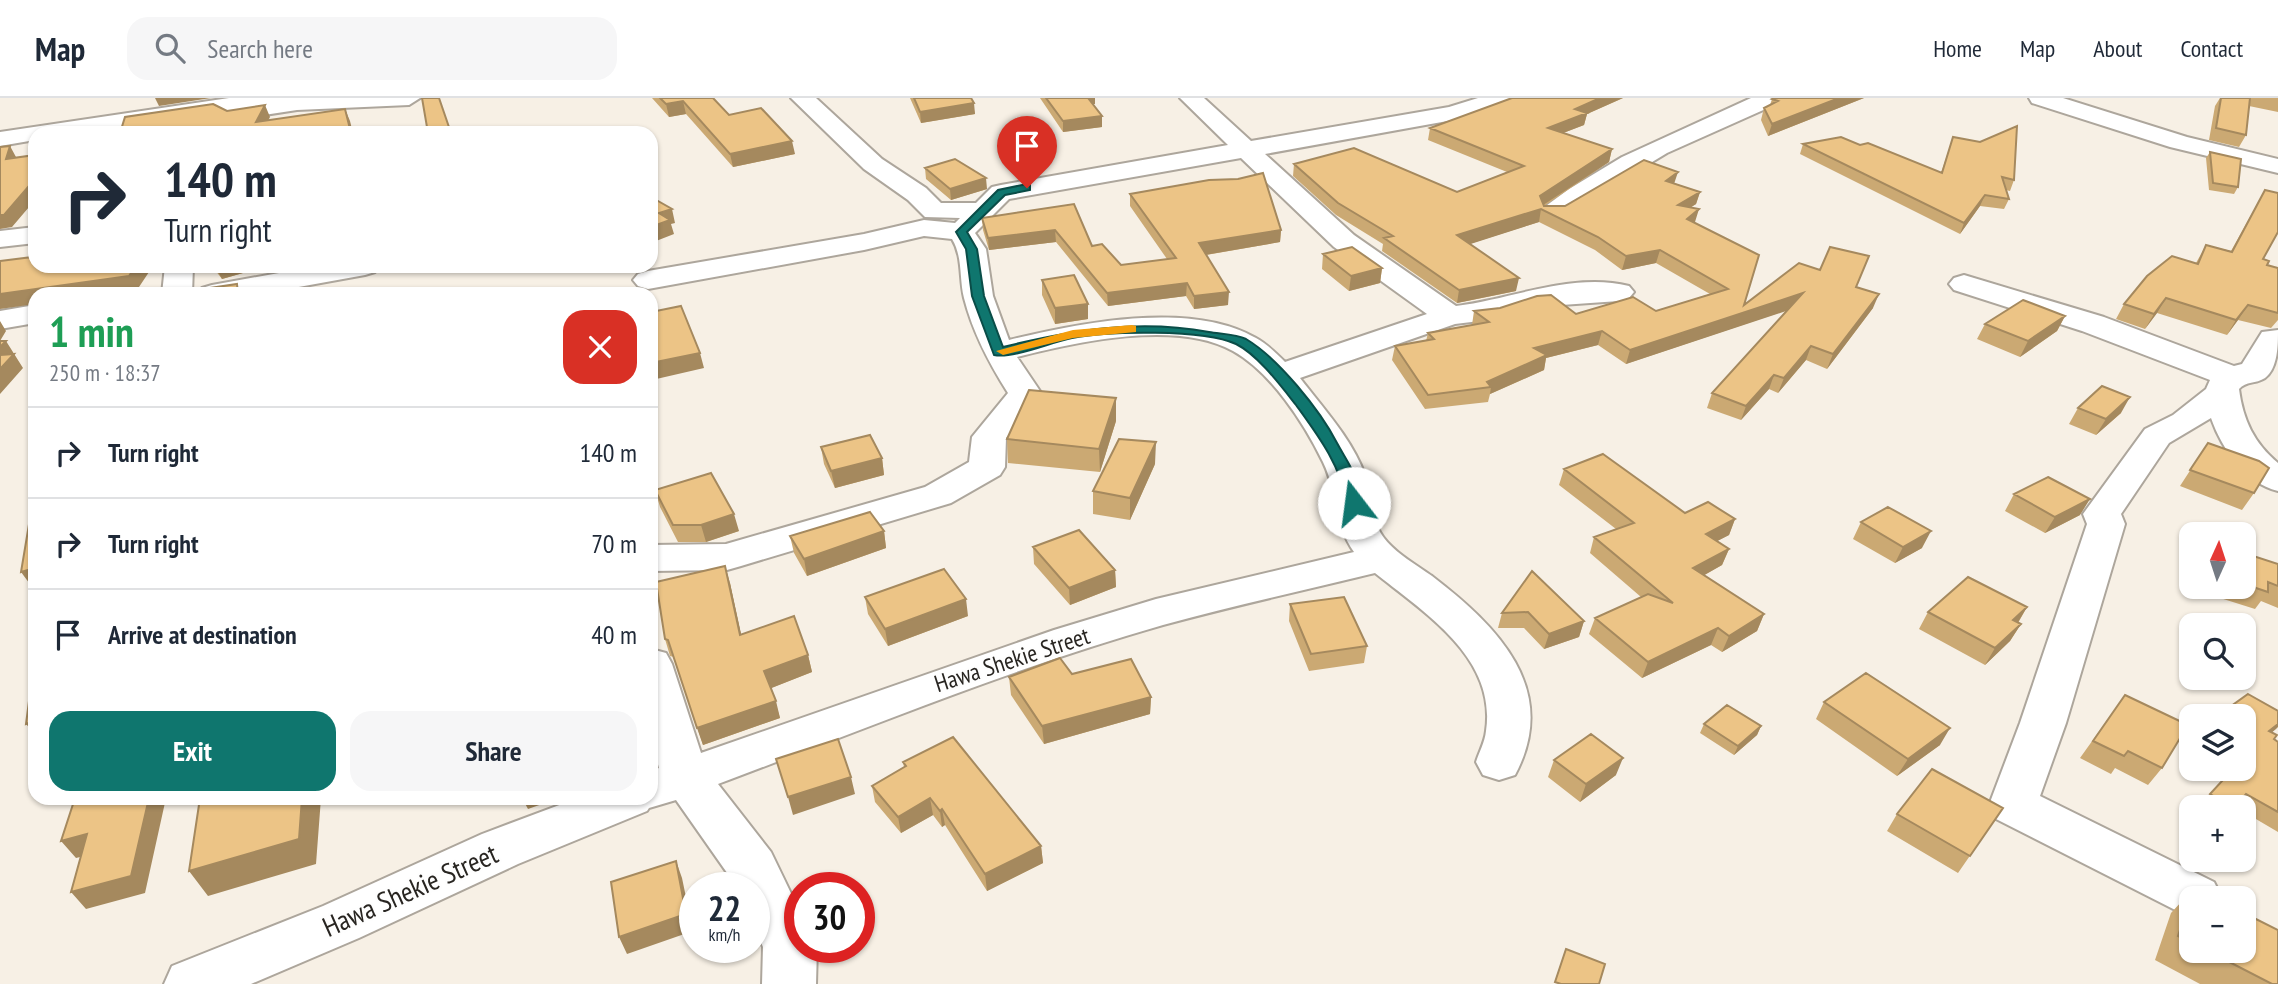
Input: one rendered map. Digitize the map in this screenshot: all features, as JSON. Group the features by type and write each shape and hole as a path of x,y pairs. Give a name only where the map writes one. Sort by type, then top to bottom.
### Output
{"main road":[{"path":"224,117 275,98"},
{"path":"118,126 224,117 262,105 359,103 409,98"},
{"path":"802,98 835,125 873,164 917,194 929,220"},
{"path":"1191,98 1344,241 1450,316"},
{"path":"626,273 632,282 645,287 864,242 929,220 971,221 1002,192 1453,113 1501,98"},
{"path":"1552,211 1588,186 1667,143 1771,98"},
{"path":"2040,98 2179,142 2278,166"},
{"path":"0,139 28,134"},
{"path":"658,558 727,557 938,495 987,467 989,437 1025,394 998,352 978,296 971,221"},
{"path":"0,239 28,236"},
{"path":"250,287 327,273"},
{"path":"1964,284 2093,324 2227,385"},
{"path":"1280,374 1450,316 1496,310 1528,299 1577,293 1619,292"},
{"path":"0,320 28,315"},
{"path":"998,352 1073,334 1176,329 1240,341 1280,374 1326,436 1352,487 1356,520 1365,540 1382,558 1462,620 1489,652 1507,694 1509,731 1499,762"},
{"path":"2179,889 2013,805 2043,723 2100,545 2106,524 2102,514 2157,436 2185,422 2227,385 2254,371 2273,340 2278,339"},
{"path":"2227,385 2232,435 2258,467 2278,480"},
{"name":"Hawa Shekie Street","path":"668,783 1069,640 1156,613 1382,558"},
{"path":"658,713 668,783 752,867 790,947 789,984"},
{"name":"Hawa Shekie Street","path":"191,984 341,922 499,849 612,805"}],"building":[{"path":"422,98 439,98 449,126 427,126"},
{"path":"660,98 713,98 729,115 761,108 792,141 730,154 683,101 666,104"},
{"path":"914,98 971,98 974,103 920,112"},
{"path":"1046,98 1088,98 1102,116 1063,121"},
{"path":"1512,98 1600,98 1575,109 1587,113 1548,128 1612,149 1540,196 1544,206 1565,206 1644,160 1678,172 1666,181 1700,192 1678,205 1699,209 1687,219 1759,255 1744,305 1799,263 1820,270 1830,247 1869,256 1856,287 1879,294 1833,354 1811,346 1784,378 1774,375 1746,406 1712,393 1803,293 1630,350 1602,331 1534,348 1547,355 1487,382 1491,387 1428,395 1395,346 1434,339 1428,333 1489,322 1474,311 1500,308 1537,296 1551,295 1576,314 1633,297 1656,311 1728,289 1660,250 1626,256 1598,237 1541,209 1457,235 1519,278 1459,290 1384,238 1393,236 1338,203 1294,164 1354,148 1457,192 1524,166 1430,128"},
{"path":"1839,98 1772,124 1764,108 1778,101 1772,99"},
{"path":"2221,98 2250,98 2246,135 2216,128"},
{"path":"213,104 227,111 265,105 256,122 345,109 349,126 122,126 125,117"},
{"path":"2017,126 2014,180 2002,177 2009,199 1985,195 1964,223 1803,144 1841,137 1860,145 1868,143 1942,173 1953,137 1980,142"},
{"path":"10,146 6,159 28,156 28,187 4,215 0,215 0,147"},
{"path":"2210,152 2241,159 2238,187 2213,183"},
{"path":"955,159 986,178 950,189 925,168"},
{"path":"1263,173 1281,230 1199,243 1229,292 1194,296 1187,283 1107,293 1055,230 988,238 982,218 1074,204 1092,246 1102,244 1121,265 1176,258 1130,194"},
{"path":"2265,190 2278,193 2278,232 2263,259 2269,261 2267,265 2278,268 2278,313 2248,305 2236,320 2166,298 2154,314 2124,304 2147,276 2172,256 2198,264 2206,245 2232,252"},
{"path":"658,201 672,209 659,213 670,220 658,224"},
{"path":"1352,247 1382,268 1351,276 1323,254"},
{"path":"28,258 28,273 131,273 129,276 50,287 28,287 28,290 0,294 0,261"},
{"path":"1074,275 1088,304 1055,308 1042,280"},
{"path":"2023,300 2065,316 2028,341 1985,324"},
{"path":"681,306 700,353 658,362 658,311"},
{"path":"14,354 0,369 0,355"},
{"path":"2102,386 2130,397 2106,419 2078,408"},
{"path":"1029,390 1116,398 1099,449 1007,439"},
{"path":"870,435 882,458 831,471 821,447"},
{"path":"1119,439 1156,442 1130,498 1093,491"},
{"path":"2208,443 2259,461 2269,468 2254,493 2190,470"},
{"path":"1603,454 1685,513 1708,502 1735,519 1706,534 1729,549 1693,568 1764,614 1729,636 1718,628 1648,662 1595,618 1648,594 1673,603 1594,537 1634,523 1564,469"},
{"path":"711,473 734,514 701,525 673,525 658,496 658,489"},
{"path":"2048,477 2090,499 2055,517 2014,494"},
{"path":"1888,507 1931,531 1903,547 1861,522"},
{"path":"870,512 884,531 804,559 790,536"},
{"path":"28,530 28,570 21,572"},
{"path":"1079,530 1115,570 1069,588 1033,547"},
{"path":"2256,557 2278,564 2278,586 2268,582 2268,592 2256,588"},
{"path":"725,566 740,635 794,616 808,655 764,671 776,701 697,728 668,640 665,639 658,582"},
{"path":"944,569 966,599 885,629 865,597"},
{"path":"1532,571 1584,621 1549,634 1528,612 1502,613"},
{"path":"1968,577 2027,607 2013,620 2021,624 1995,648 1928,612"},
{"path":"1344,597 1367,646 1311,654 1290,604"},
{"path":"1060,658 1072,674 1131,659 1151,697 1042,726 1009,677"},
{"path":"1866,673 1950,728 1908,759 1824,702"},
{"path":"2248,694 2278,711 2278,724 2269,731 2277,735 2274,739 2278,742 2278,812 2256,800 2256,795 2210,794 2222,781 2256,781 2256,704 2234,704"},
{"path":"2125,695 2179,721 2179,740 2162,768 2128,751 2124,756 2093,741"},
{"path":"1727,705 1761,726 1738,746 1704,724"},
{"path":"1591,734 1623,758 1586,784 1554,760"},
{"path":"953,737 1041,846 985,874 942,809 940,811 930,798 898,817 872,786 906,766 903,762"},
{"path":"838,739 851,777 788,797 776,759"},
{"path":"1932,769 2003,808 1970,856 1897,814"},
{"path":"73,805 147,805 131,876 71,892 87,834 61,841"},
{"path":"199,805 301,805 299,839 189,871"},
{"path":"676,861 679,877 679,916 619,937 611,882"},
{"path":"2256,919 2278,930 2278,984 2272,984 2231,963 2256,963"},
{"path":"1566,949 1605,964 1599,984 1555,982"}],"slow traffic":[{"path":"1003,351 1073,334 1132,329"}],"route":[{"path":"1027,188 1002,192 961,232 972,249 978,296 998,352 1073,334 1127,329 1176,329 1210,333 1240,341 1280,374 1326,436 1343,465 1352,487 1354,503"}]}
